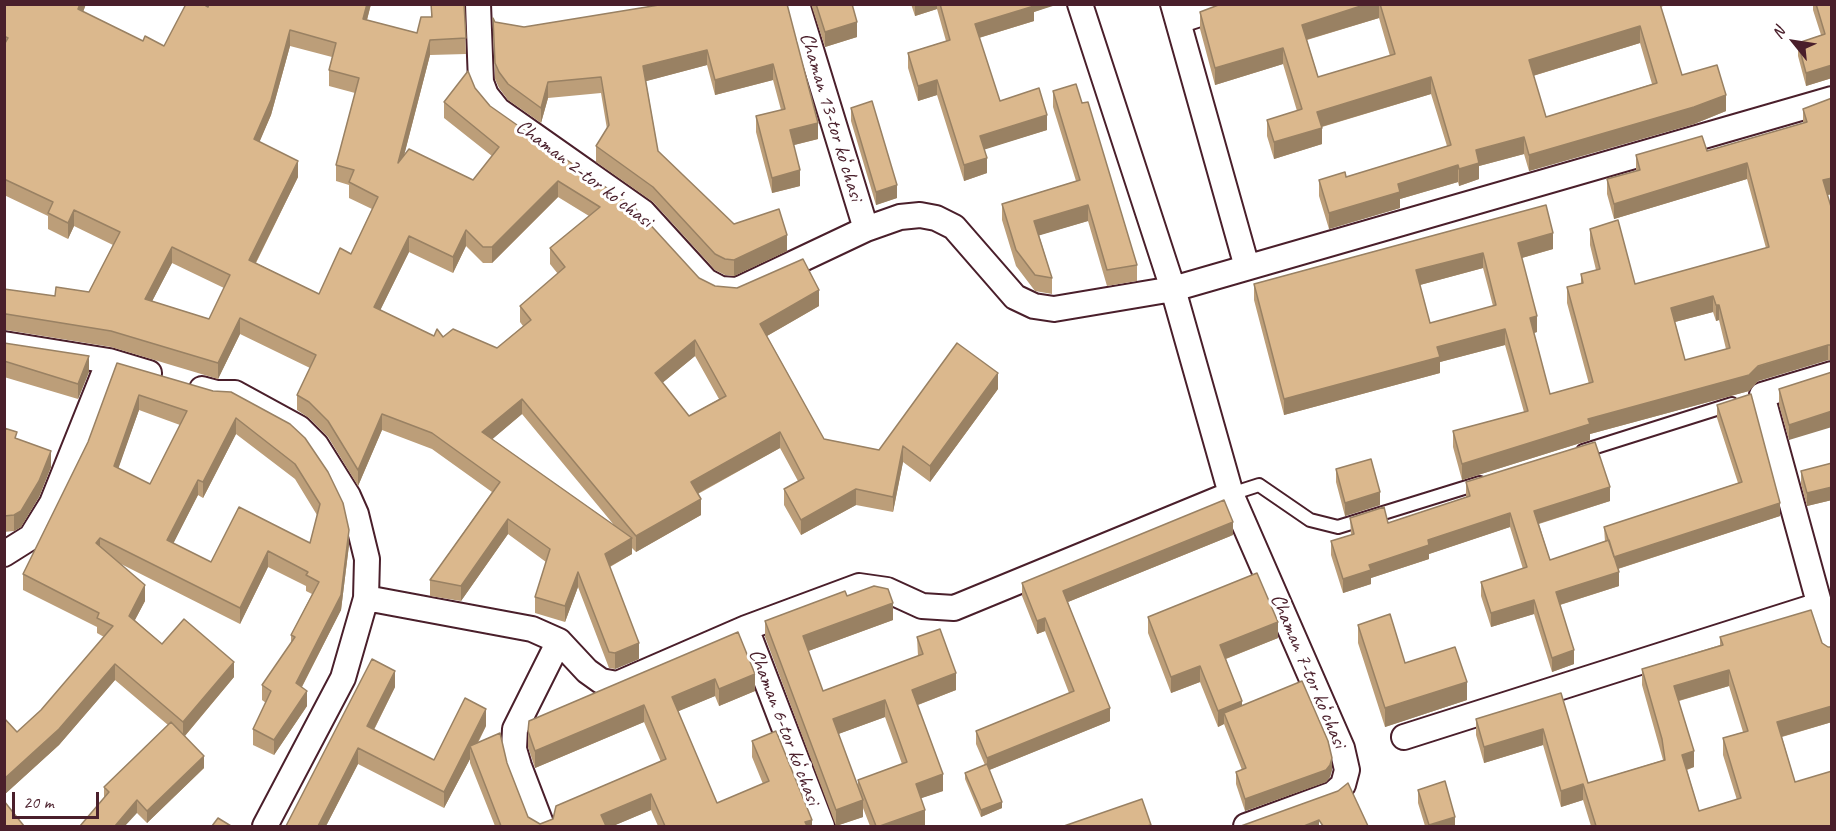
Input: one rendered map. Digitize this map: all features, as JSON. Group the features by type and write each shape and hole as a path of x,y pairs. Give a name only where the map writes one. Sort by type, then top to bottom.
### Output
{"street":[{"name":"Chaman 2-tor koʻchasi","path":"478,4 481,82 486,95 498,110 643,212 706,280 721,289 737,290 866,229 900,217 920,215 944,221 954,227 1015,297 1034,306 1054,309 1173,289 1832,99"},
{"name":"Chaman 13-tor koʻchasi","path":"797,4 866,229"},
{"path":"366,598 532,629 559,641 587,671 601,681 617,684 746,628 859,586 887,590 922,606 954,608 1231,494 1173,289 1080,4"},
{"path":"1230,4 1175,13 1247,267"},
{"path":"4,344 109,361 217,393 235,393 299,428 316,445 340,481 356,514 367,559 366,598 343,678 265,826"},
{"path":"4,554 31,537 52,503 109,361"},
{"path":"1832,374 1751,398 1832,650"},
{"name":"Chaman 7-tor koʻchasi","path":"1231,494 1342,748 1347,770 1343,785 1333,794 1246,826"},
{"path":"1404,737 1819,605"},
{"name":"Chaman 6-tor koʻchasi","path":"746,628 822,826"},
{"path":"542,826 514,749 515,729 559,641"}],"lane":[{"path":"1572,454 1751,398"},
{"path":"1231,494 1259,485 1310,520 1338,527 1494,478"}],"building":[{"path":"4,4 80,4 78,9 143,41 145,36 164,46 186,4 203,4 208,7 209,4 367,4 363,19 417,33 421,17 432,17 431,4 464,4 466,38 430,40 398,163 409,149 473,180 499,147 444,102 468,71 475,88 490,106 634,207 699,278 715,286 737,288 803,259 819,290 760,324 824,439 879,450 957,343 998,373 930,466 903,446 893,497 856,489 801,520 784,489 804,478 780,432 691,482 701,499 636,536 522,399 482,432 632,538 605,554 639,643 615,653 609,652 578,572 565,606 535,597 550,549 508,519 461,586 430,580 500,482 432,433 382,414 358,470 328,421 309,402 297,395 316,355 240,318 218,363 111,331 4,315 4,289 55,296 56,287 89,292 120,232 74,210 68,223 48,213 53,202 4,179 4,45 8,38 4,36","holes":["290,30 336,43 329,70 359,78 336,165 354,170 349,182 378,197 351,254 340,248 319,294 249,260 298,161 254,139 271,100","558,181 600,207 550,248 565,267 520,306 531,320 497,348 453,329 443,337 437,329 434,336 374,307 409,236 453,257 466,230 483,247 492,247","172,247 230,275 209,319 145,299","695,340 726,396 689,416 655,373"]},
{"path":"665,4 787,4 818,123 790,130 800,170 772,178 756,116 785,109 773,64 715,80 707,50 643,66 658,151 734,224 779,209 787,235 734,260 715,254 653,187 596,146 609,125 601,77 548,82 541,108 508,84 495,63 493,18 495,22 524,27"},
{"path":"816,4 852,4 857,22 825,32"},
{"path":"940,4 1033,4 1034,6 975,24 1000,101 1039,88 1047,115 980,136 987,158 964,165 937,80 918,86 908,53 950,40"},
{"path":"1221,4 1367,4 1302,25 1318,77 1395,54 1380,4 1660,4 1682,75 1717,65 1726,95 1694,107 1529,155 1524,137 1476,150 1479,163 1459,169 1458,165 1398,184 1400,192 1329,213 1319,180 1345,172 1346,177 1451,145 1431,77 1317,112 1322,128 1274,142 1267,120 1302,109 1283,48 1215,68 1200,12","holes":["1640,26 1657,83 1546,117 1529,60"]},
{"path":"1816,4 1832,4 1832,65 1806,73 1798,43 1825,34"},
{"path":"1076,84 1082,103 1088,102 1137,265 1107,270 1088,205 1034,221 1052,278 1035,275 1016,250 1002,204 1080,180 1053,91"},
{"path":"1832,98 1832,178 1823,180 1832,210 1832,345 1758,366 1749,375 1588,419 1590,424 1462,464 1453,431 1528,411 1505,329 1437,347 1440,357 1284,399 1254,284 1546,205 1553,233 1518,243 1537,316 1530,318 1550,394 1593,382 1567,287 1583,283 1581,274 1600,269 1590,229 1618,220 1635,284 1769,247 1747,163 1614,204 1607,179 1640,170 1636,155 1702,136 1707,151 1807,122 1803,109","holes":["1483,253 1496,305 1430,323 1416,270","1713,296 1716,305 1719,305 1730,348 1685,360 1671,308"]},
{"path":"872,101 897,185 876,192 851,108"},
{"path":"4,343 89,356 78,384 4,361"},
{"path":"117,363 213,391 231,392 290,424 305,438 328,472 343,503 349,530 341,595 296,683 307,691 274,740 253,729 271,691 262,685 295,637 291,635 319,582 306,575 308,572 268,551 240,608 100,538 96,543 145,585 129,616 162,644 184,619 234,662 183,722 115,664 59,729 4,779 4,718 17,732 41,710 113,626 97,618 99,613 23,574 88,442","holes":["139,395 187,411 150,484 114,466","236,418 295,464 320,504 310,543 239,507 211,562 167,540 198,480 203,482"]},
{"path":"1832,372 1832,411 1789,425 1779,389"},
{"path":"1751,394 1780,503 1614,557 1604,527 1742,482 1717,405"},
{"path":"4,428 17,432 15,438 51,451 39,481 21,511 14,515 4,516"},
{"path":"1595,442 1610,487 1534,511 1550,560 1609,540 1619,572 1556,592 1574,650 1552,658 1534,600 1491,613 1481,582 1527,567 1510,513 1428,540 1429,545 1369,565 1371,570 1343,579 1331,541 1354,534 1350,518 1384,507 1388,523 1470,496 1466,482"},
{"path":"1371,459 1380,492 1345,503 1336,469"},
{"path":"1832,463 1832,487 1807,493 1801,471"},
{"path":"1224,500 1233,522 1063,591 1110,708 987,758 976,731 1074,691 1045,618 1037,621 1022,583"},
{"path":"1257,573 1278,622 1220,645 1242,701 1218,711 1200,666 1171,677 1148,617"},
{"path":"874,586 888,589 893,603 803,636 823,691 923,654 917,637 940,629 956,673 912,690 943,774 916,784 925,810 880,826 876,826 858,780 907,762 885,700 833,719 863,800 836,810 765,621 845,591 847,596"},
{"path":"1811,610 1822,643 1832,647 1832,706 1777,722 1795,782 1832,771 1832,826 1596,826 1583,784 1561,791 1543,729 1484,747 1476,719 1561,693 1588,783 1665,760 1662,739 1642,669 1723,645 1720,637","holes":["1729,670 1748,731 1723,738 1741,798 1699,811 1682,755 1694,751 1674,686"]},
{"path":"1390,614 1405,663 1455,647 1467,682 1385,708 1358,625"},
{"path":"738,632 755,674 719,689 715,679 672,697 717,803 769,781 752,741 776,731 812,820 805,822 807,826 665,826 651,794 601,815 606,826 501,826 470,746 500,733 507,763 528,817 540,824 553,819 556,806 666,759 644,705 535,751 528,731 529,721"},
{"path":"372,659 395,671 367,726 434,760 465,698 486,709 444,792 358,748 318,826 286,826"},
{"path":"1302,681 1328,741 1332,758 1330,765 1326,770 1245,799 1236,772 1246,768 1224,713"},
{"path":"171,722 204,756 147,811 137,800 115,826 80,826 109,792 104,787"},
{"path":"987,764 1002,802 981,810 965,773"},
{"path":"1445,781 1455,817 1429,825 1418,790"},
{"path":"1348,783 1368,826 1323,826 1319,820 1304,826 1241,826 1338,791"},
{"path":"1142,799 1151,825 1064,826"},
{"path":"4,801 24,826 4,826"},
{"path":"218,818 231,826 212,826"}]}
